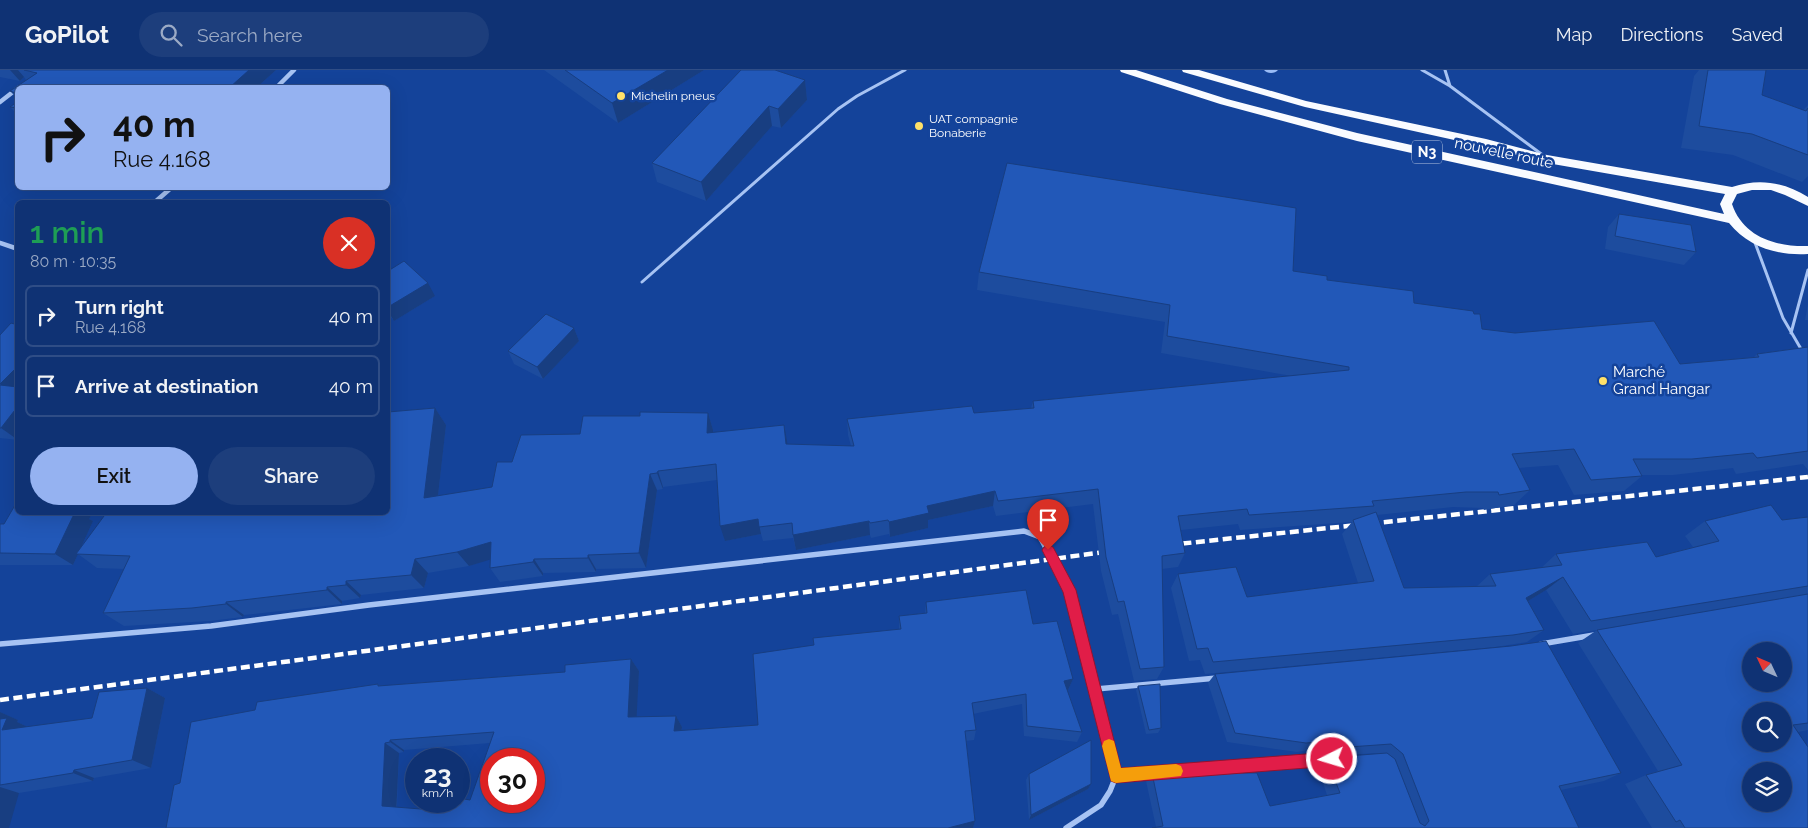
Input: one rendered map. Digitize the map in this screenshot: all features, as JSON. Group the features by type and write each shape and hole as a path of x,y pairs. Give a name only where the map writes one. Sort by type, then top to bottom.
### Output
{"highway":[{"name":"nouvelle route","path":"1125,70 1224,102 1357,137 1732,220"},
{"name":"nouvelle route","path":"1187,70 1305,104 1486,143 1547,159 1732,191"},
{"path":"1808,202 1802,195 1772,186 1749,185 1732,191 1726,204 1732,220 1754,238 1774,247 1795,251 1808,250"}],"street":[{"path":"279,85 294,70"},
{"path":"22,85 25,82"},
{"path":"0,102 15,90"},
{"path":"157,200 168,190"},
{"path":"0,242 15,248"},
{"path":"0,644 211,626 369,605 1024,531 1040,537 1069,590 1096,688 1116,776 1110,792 1101,804 1066,828"},
{"path":"1536,645 1604,633"},
{"path":"1096,688 1222,678"},
{"path":"1116,776 1342,758"}],"lane":[{"path":"642,282 838,109 857,96 904,70"},
{"path":"1422,70 1450,86 1547,159"},
{"path":"1445,70 1445,76 1450,86"},
{"path":"1754,238 1771,292 1791,333 1808,361"},
{"path":"1791,333 1808,270"}],"building":[{"path":"24,70 249,70 232,85 19,85 37,73"},
{"path":"565,70 668,70 612,103"},
{"path":"741,70 775,70 805,80 778,109 769,106 701,182 652,163"},
{"path":"1708,70 1766,70 1762,95 1806,111 1808,108 1808,155 1752,134 1699,126"},
{"path":"1007,163 1296,208 1293,271 1327,276 1327,280 1413,291 1414,303 1473,311 1474,314 1480,314 1482,329 1515,333 1654,321 1680,364 1759,357 1757,354 1808,347 1808,451 1757,458 1753,453 1692,459 1633,459 1642,476 1591,480 1574,449 1512,454 1530,490 1499,495 1498,492 1466,492 1372,501 1374,506 1249,515 1247,509 1178,516 1185,553 1162,556 1164,667 1140,669 1124,601 1118,602 1106,557 1098,489 998,501 995,491 927,506 929,513 889,522 888,520 870,523 869,521 793,535 792,523 759,527 758,519 720,526 716,464 658,471 657,473 650,474 639,553 588,555 588,558 534,559 533,562 490,568 491,542 457,552 415,559 411,575 346,581 346,585 327,587 327,590 192,608 103,613 130,556 76,554 105,515 390,515 390,412 435,408 424,498 492,487 497,462 512,462 521,435 580,434 583,416 640,416 640,412 708,413 707,433 784,425 786,444 854,446 847,419 972,406 974,413 1034,408 1033,401 1349,370 1349,367 1167,336 1170,305 979,272"},
{"path":"1619,214 1691,225 1696,252 1615,236"},
{"path":"404,261 428,283 390,306 390,270"},
{"path":"546,314 574,328 537,367 508,351"},
{"path":"11,323 15,324 15,369 0,384 0,335"},
{"path":"0,385 15,387 15,410 0,428"},
{"path":"15,505 15,515 74,515 55,554 0,553 0,524 4,524"},
{"path":"1771,505 1782,520 1808,517 1808,586 1591,621 1563,577 1526,598 1544,630 1513,635 1213,662 1208,648 1197,649 1178,574 1236,567 1247,597 1374,581 1353,520 1376,512 1404,588 1496,586 1490,574 1562,565 1556,554 1647,542 1656,557 1719,541 1705,521"},
{"path":"1026,590 1033,624 1057,621 1073,679 1064,681 1082,732 1027,726 1026,694 972,703 976,730 965,731 975,821 948,828 166,828 174,785 180,783 191,722 255,710 257,702 378,684 378,686 565,672 565,665 631,659 628,717 676,716 674,731 758,725 753,654 814,645 813,638 901,629 899,616 927,613 926,602"},
{"path":"1808,594 1808,723 1793,725 1808,747 1808,828 1685,828 1680,820 1676,822 1646,775 1682,765 1597,630"},
{"path":"1546,641 1621,773 1559,786 1579,828 1152,828 1163,826 1152,773 1257,773 1270,806 1340,793 1333,775 1334,757 1387,753 1395,759 1420,823 1425,826 1429,821 1403,754 1391,744 1335,748 1320,745 1319,742 1306,743 1235,733 1215,674 1511,646"},
{"path":"1160,684 1161,728 1149,730 1138,686"},
{"path":"147,688 132,760 74,770 73,773 0,785 0,719 7,718 2,730 92,718 99,692"},
{"path":"1091,740 1091,784 1031,815 1029,774"}],"waterway":[{"path":"1268,70 1274,70"}],"railway":[{"path":"1169,545 1808,477"},
{"path":"0,700 1112,551"}],"slow traffic":[{"path":"1109,746 1116,776 1176,771"}],"place":[{"name":"Michelin pneus","path":"621,96"},
{"name":"UAT compagnie Bonaberie","path":"919,126"},
{"name":"Marché Grand Hangar","path":"1603,381"}],"route":[{"path":"1048,550 1069,590 1096,688 1116,776 1332,759"}]}
